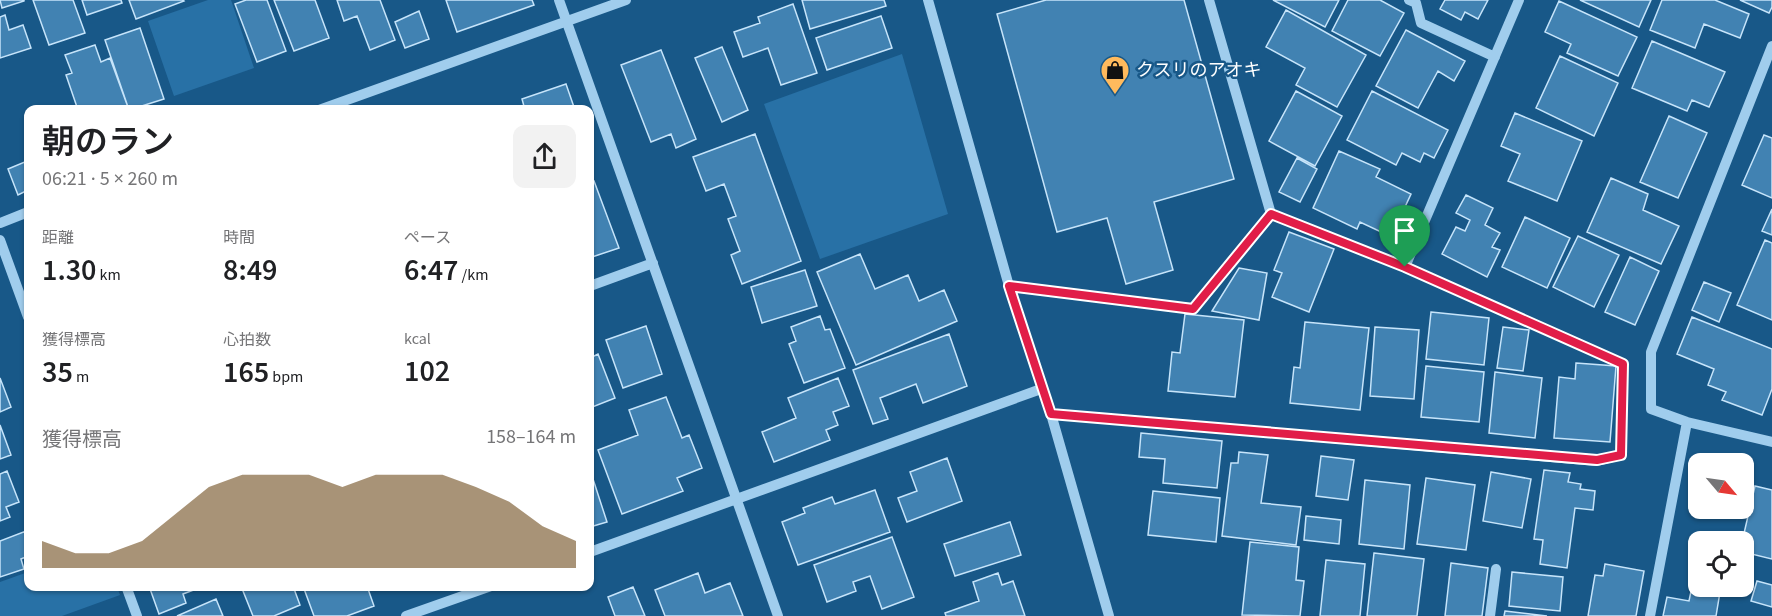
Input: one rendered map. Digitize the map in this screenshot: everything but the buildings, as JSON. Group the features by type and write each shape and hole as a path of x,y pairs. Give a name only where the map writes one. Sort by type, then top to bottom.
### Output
{"street":[{"path":"559,0 778,616"},
{"path":"333,105 626,0"},
{"path":"928,0 1009,286 1041,390 1051,414 1109,616"},
{"path":"1209,0 1271,214"},
{"path":"1409,0 1416,3 1421,23 1495,57"},
{"path":"1405,267 1519,0"},
{"path":"1772,46 1651,352 1650,409 1687,422 1772,442"},
{"path":"0,222 24,213"},
{"path":"1009,286 1193,309 1271,214"},
{"path":"1051,414 1597,460 1621,455 1623,364 1405,267 1271,214"},
{"path":"0,240 24,306"},
{"path":"594,285 653,264"},
{"path":"594,551 1041,390"},
{"path":"1650,616 1687,422"},
{"path":"1490,616 1496,569"},
{"path":"128,591 137,616"},
{"path":"406,616 477,591"}],"shaded area":[{"path":"208,0 231,0 254,68 174,96 148,21"},
{"path":"902,54 948,214 820,259 764,104"},
{"path":"24,573 24,591 118,591 120,595 62,616 0,616 0,582"}],"place":[{"name":"クスリのアオキ","path":"1115,96"}],"route":[{"path":"1271,214 1405,267 1623,364 1621,455 1597,460 1051,414 1041,390 1009,286 1193,309 1271,214"}]}
